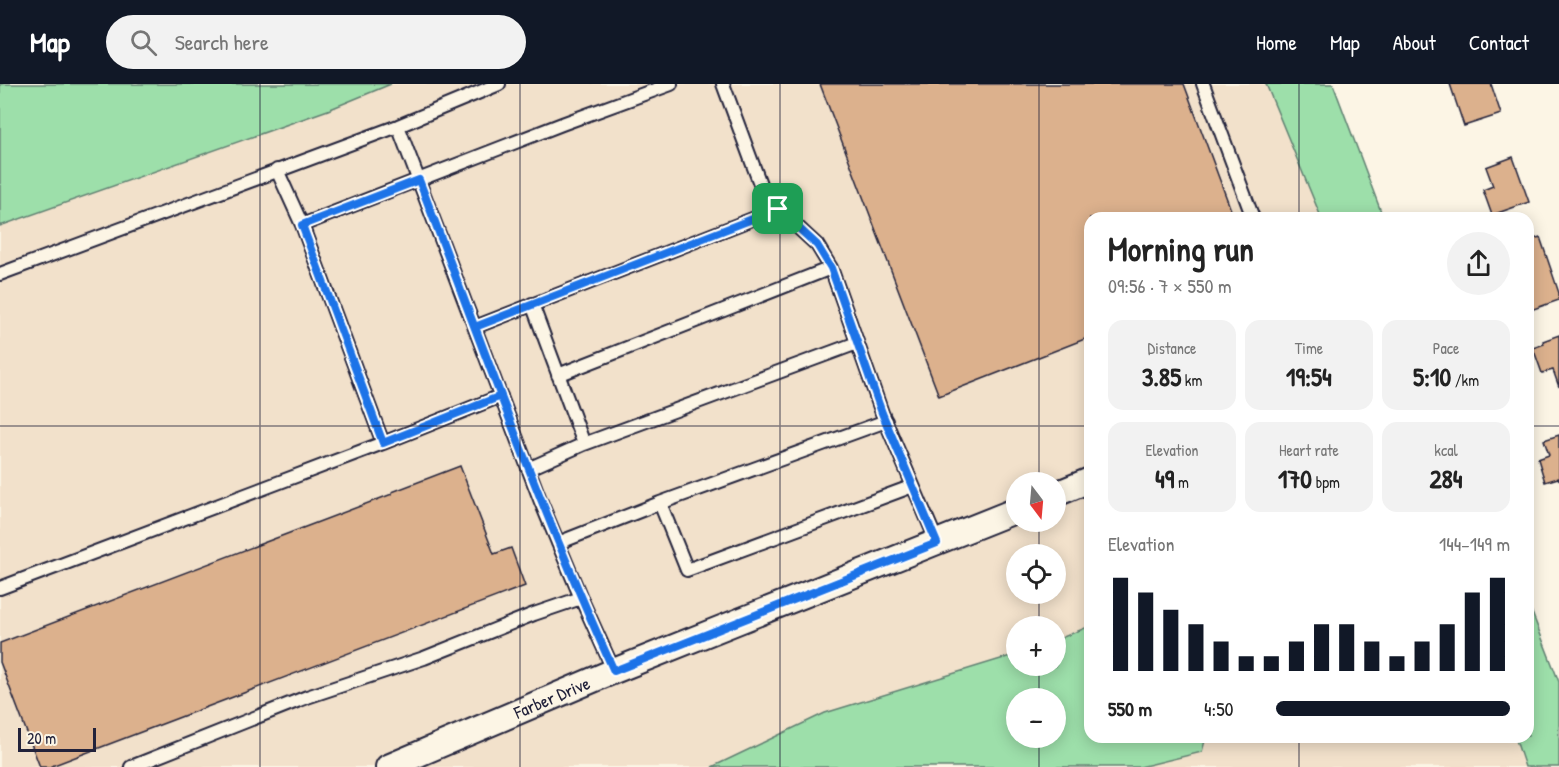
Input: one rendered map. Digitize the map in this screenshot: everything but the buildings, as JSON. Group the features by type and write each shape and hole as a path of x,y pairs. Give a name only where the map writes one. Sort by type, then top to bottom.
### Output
{"street":[{"path":"1066,490 1084,482"},
{"name":"Farber Drive","path":"388,767 614,671 1006,515"}],"lane":[{"path":"0,274 398,126 499,84"},
{"path":"302,225 671,84"},
{"path":"723,84 763,192 817,245 831,268 886,421 937,543"},
{"path":"1203,84 1251,212"},
{"path":"398,126 528,469 580,598 614,671"},
{"path":"277,170 302,225 383,443"},
{"path":"475,327 778,209"},
{"path":"558,375 831,268"},
{"path":"532,304 584,444"},
{"path":"528,469 584,444 857,343"},
{"path":"0,588 501,396"},
{"path":"558,543 660,503 886,421"},
{"path":"660,503 687,570 913,486"},
{"path":"131,767 308,697 424,658 580,598"}],"shaded area":[{"path":"286,84 1284,84 1336,212 1084,212 1084,743 1534,743 1534,740 1559,755 1559,767 0,767 0,189"}],"green space":[{"path":"0,84 391,84 328,110 0,226"},
{"path":"1266,84 1333,84 1381,212 1319,212"},
{"path":"1534,618 1559,682 1559,767 1525,767 1517,743 1534,743"},
{"path":"1084,628 1084,743 1204,743 1202,752 1140,767 712,767 825,713 1006,657 1006,676 1066,676 1066,636"}],"route":[{"path":"778,209 475,327 501,396 383,443 302,225 419,180 475,327 541,502 580,598 614,671 937,543 882,413 831,268 817,245 778,209"}]}
